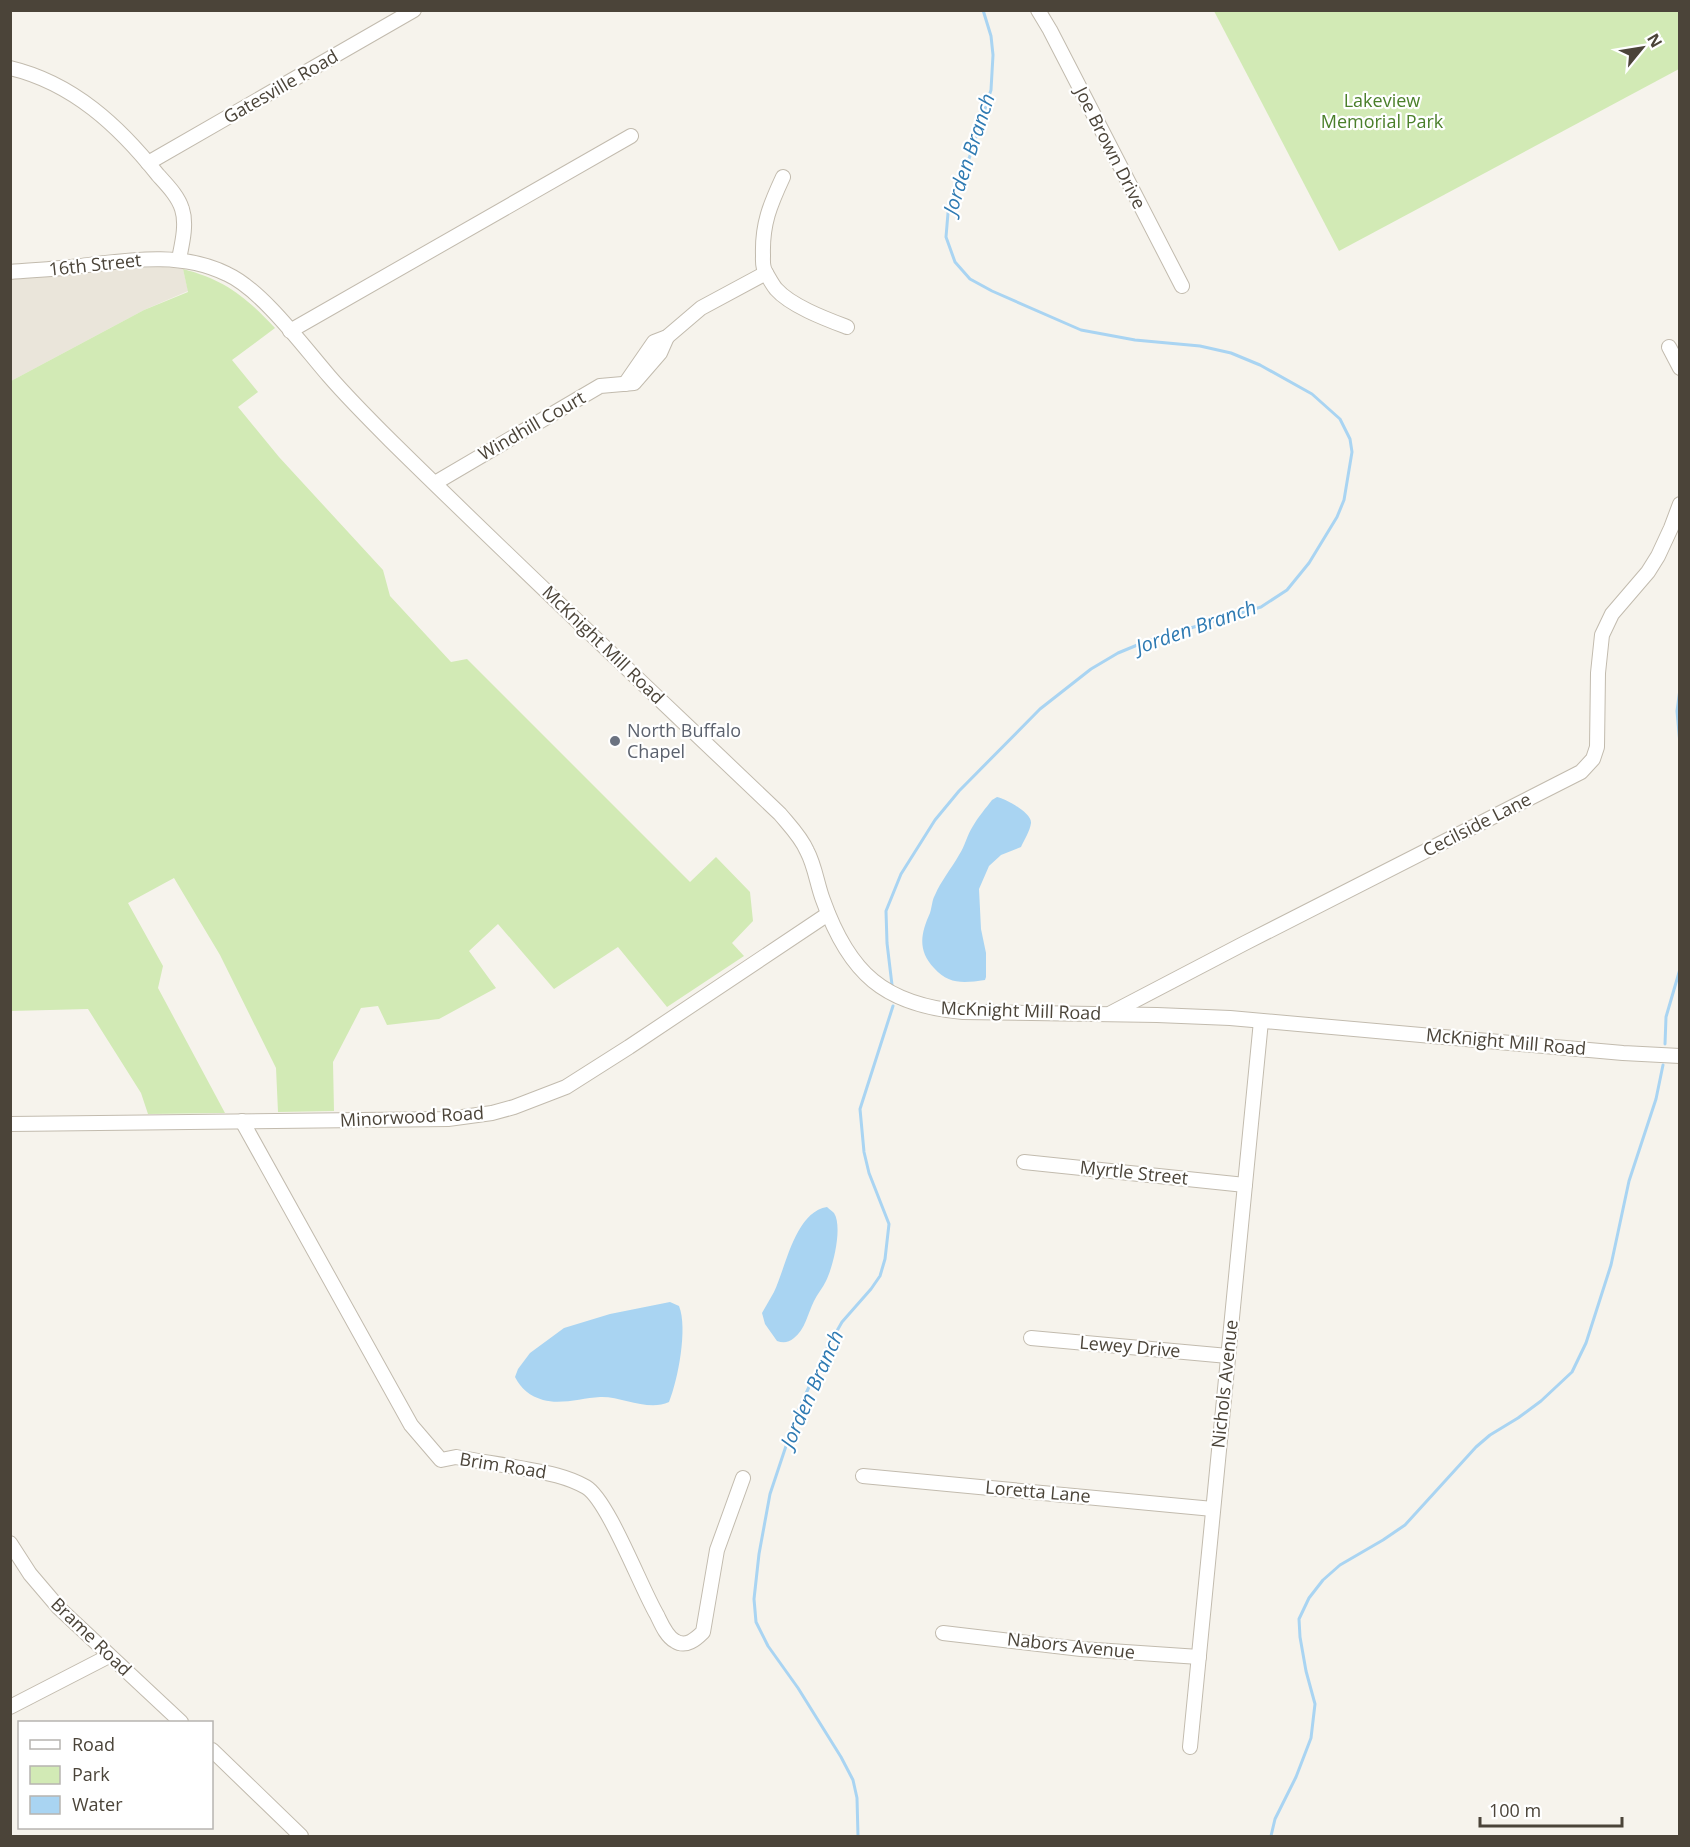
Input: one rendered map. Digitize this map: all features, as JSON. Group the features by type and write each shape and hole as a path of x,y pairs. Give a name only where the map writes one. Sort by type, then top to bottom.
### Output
{"street":[{"name":"Gatesville Road","path":"148,163 414,10"},
{"name":"Joe Brown Drive","path":"1038,10 1182,286"},
{"path":"10,68 47,81 88,104 115,127 148,163 182,208 184,218 179,259"},
{"path":"290,331 631,136"},
{"path":"783,177 771,203 762,233 763,268 777,290 795,303 847,327"},
{"name":"McKnight Mill Road","path":"179,259 226,273 258,296 391,441 780,814 799,836 808,852 828,914 842,944 860,969 884,990 912,1003 963,1012 1176,1015 1680,1056"},
{"name":"16th Street","path":"10,272 124,261 179,259"},
{"name":"Windhill Court","path":"435,483 600,386 629,383 654,342 667,337 701,308 766,273"},
{"path":"1669,347 1680,368"},
{"name":"Cecilside Lane","path":"1109,1014 1581,772 1593,759 1597,747 1598,674 1602,635 1612,614 1648,572 1658,556 1680,504"},
{"name":"Minorwood Road","path":"10,1125 448,1119 492,1113 536,1100 590,1073 828,914"},
{"name":"Nichols Avenue","path":"1190,1747 1261,1021"},
{"name":"Brim Road","path":"242,1121 411,1425 441,1460 456,1457 561,1475 587,1488 598,1498 648,1599 666,1631 675,1641 685,1644 695,1640 703,1632 717,1550 743,1478"},
{"name":"Myrtle Street","path":"1024,1162 1245,1185"},
{"name":"Lewey Drive","path":"1031,1338 1228,1356"},
{"name":"Loretta Lane","path":"863,1476 1213,1509"},
{"name":"Brame Road","path":"10,1543 46,1594 109,1656 181,1721"},
{"name":"Nabors Avenue","path":"943,1633 1081,1649 1199,1657"},
{"path":"10,1707 109,1656"},
{"path":"213,1751 302,1836"}],"shaded area":[{"path":"163,267 183,269 188,291 144,310 11,381 11,279"}],"green space":[{"name":"Lakeview Memorial Park","path":"1214,11 1679,11 1679,69 1339,251"},
{"path":"183,269 211,278 234,291 275,328 232,360 258,392 238,407 279,457 383,570 390,596 451,662 467,659 690,882 716,857 750,892 753,921 732,943 744,956 667,1007 618,947 554,989 498,924 469,951 496,988 439,1019 387,1025 378,1006 361,1008 333,1062 334,1111 278,1112 276,1068 220,955 174,878 128,903 163,966 158,988 225,1113 148,1114 141,1093 88,1009 11,1011 11,381 144,310 188,292"}],"water":[{"path":"997,797 1012,803 1023,811 1031,823 1021,847 1001,855 989,866 979,889 981,929 986,953 985,980 957,982 940,974 925,955 922,941 924,927 937,890 961,852 969,833 992,800"},
{"path":"827,1207 834,1213 838,1228 829,1275 815,1298 798,1335 788,1342 777,1341 765,1324 762,1313 774,1292 799,1230 816,1211"},
{"path":"670,1302 679,1306 682,1316 682,1340 676,1381 669,1402 661,1405 644,1405 608,1397 564,1402 550,1401 530,1394 515,1377 530,1353 564,1328 610,1314"}],"waterway":[{"name":"Jorden Branch","path":"892,985 886,911 901,874 935,820 959,791 1040,709 1091,669 1118,653 1147,641 1261,607 1287,590 1309,563 1337,517 1344,500 1352,452 1350,439 1340,419 1312,394 1260,365 1231,353 1200,346 1135,340 1081,330 992,291 970,279 955,262 946,237 948,213 955,190 967,165 991,90 993,55 991,36 983,10"},
{"path":"1680,689 1677,711 1680,744"},
{"path":"1665,1044 1666,1017 1680,969"},
{"name":"Jorden Branch","path":"858,1836 857,1798 853,1780 798,1688 768,1646 756,1622 754,1599 759,1554 770,1494 797,1413 825,1352 842,1322 880,1276 885,1259 889,1224 869,1173 864,1152 860,1109 893,1006"},
{"path":"1271,1836 1275,1819 1296,1777 1311,1738 1315,1704 1306,1671 1299,1619 1309,1598 1323,1580 1340,1565 1405,1525 1476,1447 1541,1401 1572,1372 1586,1343 1611,1265 1629,1181 1656,1099 1663,1065"}],"place":[{"name":"North Buffalo Chapel","path":"615,741"}]}
